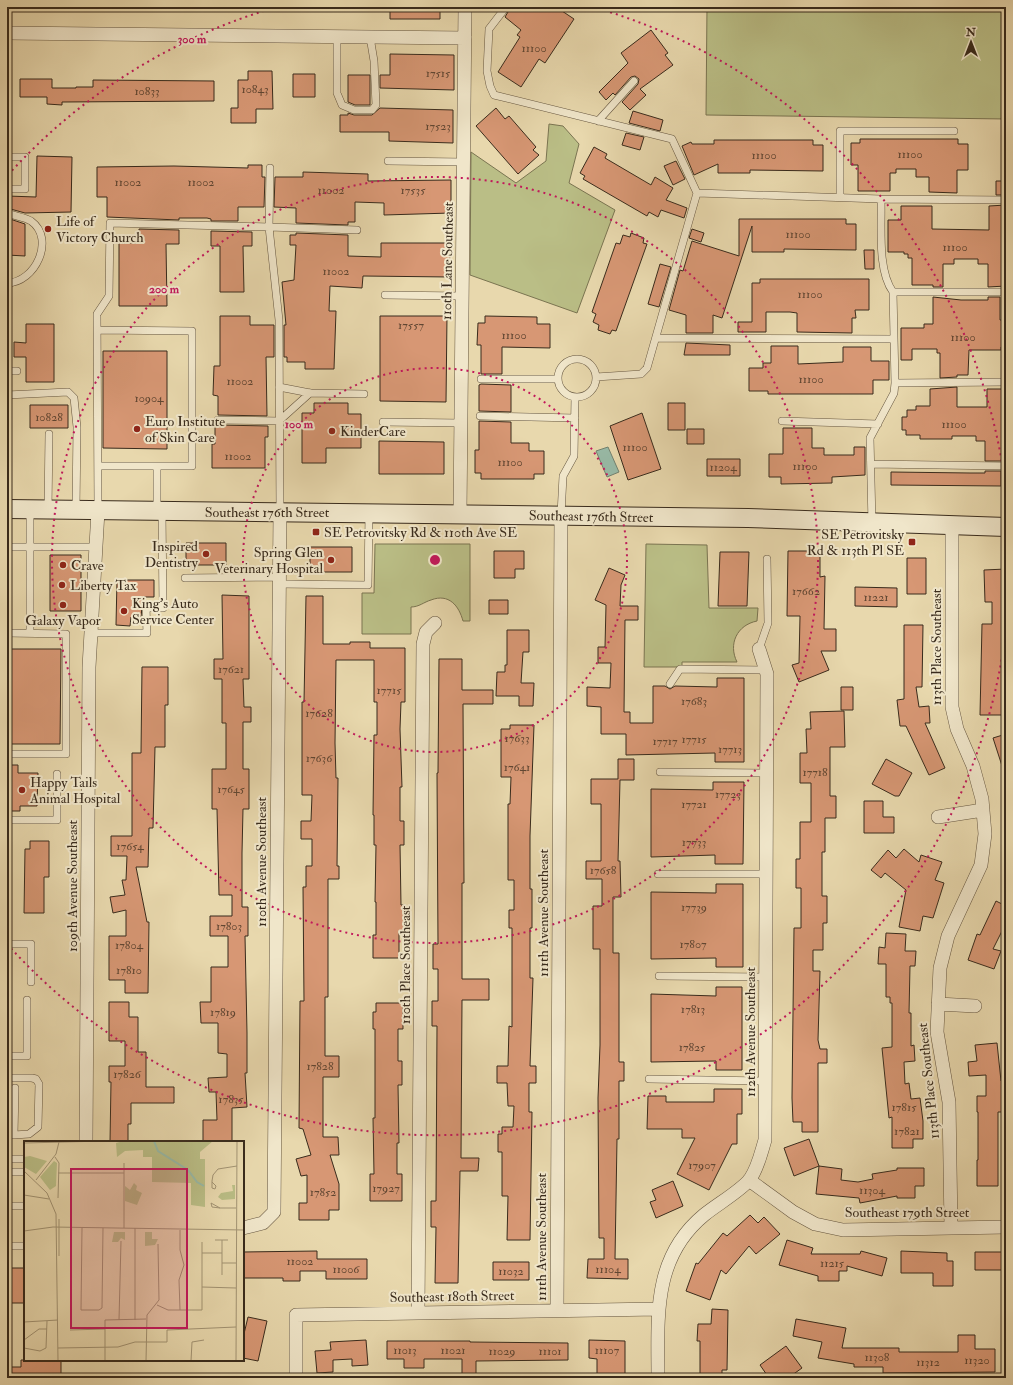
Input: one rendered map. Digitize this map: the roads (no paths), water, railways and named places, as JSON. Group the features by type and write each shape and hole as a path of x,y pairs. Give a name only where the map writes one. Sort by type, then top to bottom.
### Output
{"main road":[{"name":"Southeast 176th Street","path":"7,509 160,512 562,515 772,519 1006,527"}],"street":[{"name":"110th Lane Southeast","path":"460,514 465,7"},
{"path":"7,33 465,38"},
{"name":"109th Avenue Southeast","path":"86,1141 89,667 98,511"},
{"name":"110th Avenue Southeast","path":"244,1228 263,1223 274,1212 280,512"},
{"name":"111th Avenue Southeast","path":"557,1310 562,515"},
{"name":"113th Place Southeast","path":"951,1227 949,1102 937,1032 940,968 948,936 981,865 985,834 983,810 973,766 957,729 952,707 952,526"},
{"name":"110th Place Southeast","path":"418,1312 423,644 426,632 435,623"},
{"name":"112th Avenue Southeast","path":"658,1378 658,1309 665,1272 680,1242 703,1216 749,1180 758,1164 765,1140 767,674 759,649"},
{"path":"938,817 983,810"},
{"name":"113th Place Southeast","path":"938,1004 975,1006"},
{"name":"Southeast 179th Street","path":"749,1180 794,1212 815,1224 843,1230 1006,1227"},
{"name":"Southeast 180th Street","path":"296,1378 296,1315 658,1309"}],"lane":[{"path":"506,7 489,29 487,71 494,96 672,139 697,193 647,368 641,374 596,377"},
{"path":"337,36 337,93 342,105 354,110 372,110 376,106 374,60 370,37"},
{"path":"598,121 634,81"},
{"path":"840,198 840,131 954,131"},
{"path":"7,157 25,157 25,189 7,189"},
{"path":"388,162 464,162"},
{"path":"270,168 268,227 279,320 280,512"},
{"path":"697,193 881,199 1006,200"},
{"path":"872,523 870,438 894,393 896,383 893,292 887,283 883,271 881,199"},
{"path":"7,213 31,221 41,233 41,255 32,272 12,283 7,283"},
{"path":"98,511 98,314 109,296 110,223 357,230"},
{"path":"893,292 1006,292"},
{"path":"384,295 462,296"},
{"path":"98,330 192,330 192,466 98,466"},
{"path":"656,338 894,340"},
{"path":"576,359 583,360 590,364 595,370 596,377 592,391 586,395 575,397 564,392 558,379 559,372 563,365 576,359"},
{"path":"7,371 17,371"},
{"path":"481,379 558,379"},
{"path":"896,383 1006,382"},
{"path":"280,387 310,393 364,394"},
{"path":"7,395 68,392 74,398 77,427 76,511"},
{"path":"218,420 280,421 310,393"},
{"path":"562,515 563,476 574,456 575,397"},
{"path":"480,416 575,418"},
{"path":"782,421 878,424"},
{"path":"383,422 461,422"},
{"path":"30,633 30,547 39,510 49,434"},
{"path":"871,464 1006,466"},
{"path":"92,633 147,633 146,608 163,608 157,466"},
{"path":"185,578 368,585 369,513"},
{"path":"7,547 97,547"},
{"path":"759,649 768,623 767,559"},
{"path":"7,633 66,634 66,754 7,754"},
{"path":"670,684 680,669 766,670"},
{"path":"660,772 767,773"},
{"path":"7,820 58,820 58,774"},
{"path":"658,874 767,874"},
{"path":"7,944 31,944 31,982"},
{"path":"659,976 766,977"},
{"path":"7,1056 27,1056 27,1000"},
{"path":"7,1078 32,1078 36,1079 39,1084 38,1127 29,1134 11,1135 15,1088"},
{"path":"649,1079 766,1081"},
{"path":"7,1159 24,1159"},
{"path":"7,1172 24,1172"},
{"path":"7,1206 24,1206"},
{"path":"7,1246 24,1246"}],"place":[{"name":"Life of Victory Church","path":"48,229"},
{"name":"Euro Institute of Skin Care","path":"137,429"},
{"name":"KinderCare","path":"332,431"},
{"name":"SE Petrovitsky Rd & 110th Ave SE","path":"316,532"},
{"name":"SE Petrovitsky Rd & 113th Pl SE","path":"912,542"},
{"name":"Inspired Dentistry","path":"206,554"},
{"name":"Spring Glen Veterinary Hospital","path":"331,560"},
{"name":"Crave","path":"63,565"},
{"name":"Liberty Tax","path":"62,585"},
{"name":"Galaxy Vapor","path":"63,605"},
{"name":"King's Auto Service Center","path":"124,611"},
{"name":"Happy Tails Animal Hospital","path":"22,790"}]}
